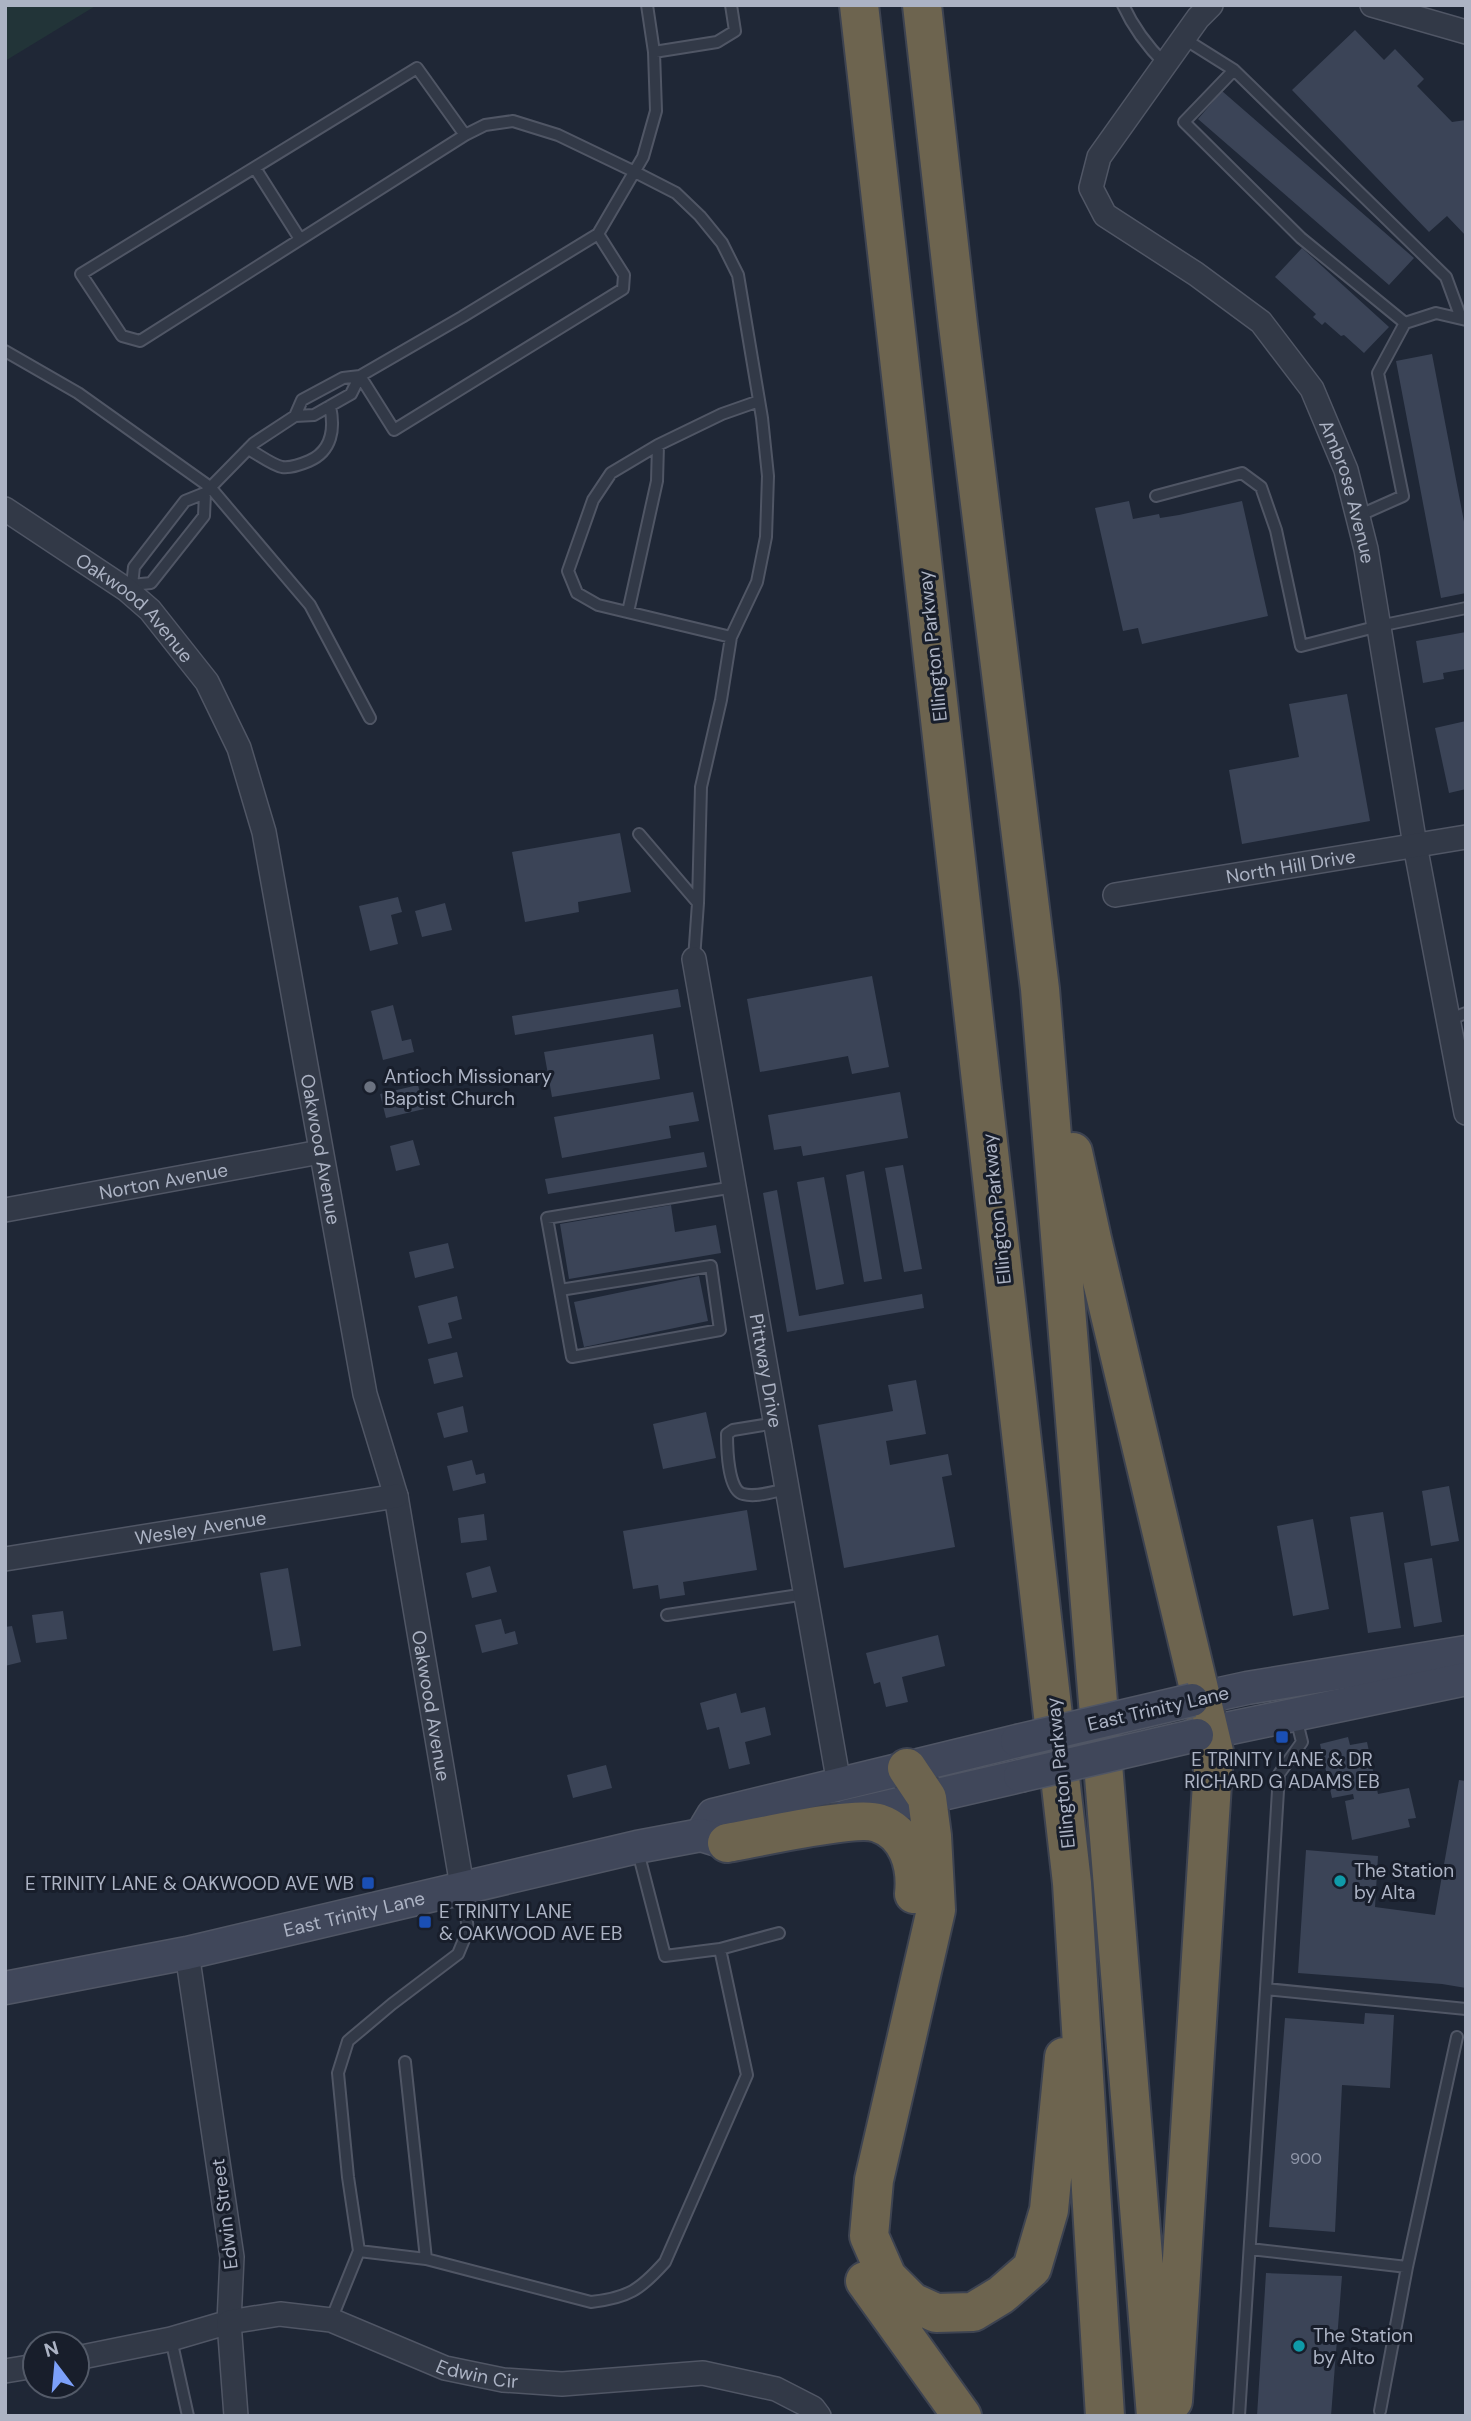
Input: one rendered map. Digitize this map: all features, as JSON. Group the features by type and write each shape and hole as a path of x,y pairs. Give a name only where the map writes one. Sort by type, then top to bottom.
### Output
{"highway":[{"name":"Ellington Parkway","path":"859,5 1072,1883 1105,2416"},
{"path":"922,5 1040,989 1156,2416"},
{"path":"1040,989 1091,1239 1200,1716 1214,1752 1176,2377 1171,2416"},
{"path":"912,1789 932,1836 936,1910 874,2180 869,2236 887,2277 912,2302 936,2313 973,2312 1001,2295 1032,2268 1049,2210 1063,2071 1072,1883"},
{"path":"912,1789 907,1847 915,1879 913,1909 856,2168 849,2244 866,2283 962,2416"},
{"path":"714,1839 850,1822 877,1822 892,1831 907,1847"}],"main road":[{"name":"East Trinity Lane","path":"5,1988 187,1952 637,1847 714,1839 912,1789 1020,1776 1200,1716 1247,1688 1466,1652"},
{"name":"East Trinity Lane","path":"714,1839 713,1815 839,1784 912,1789 1017,1741 1200,1716 1296,1715 1466,1679"}],"street":[{"name":"Ambrose Avenue","path":"1211,5 1183,38 1098,157 1091,188 1105,215 1196,274 1261,322 1312,389 1346,470 1366,549 1415,845 1457,1016 1466,1113"},
{"path":"1372,5 1424,13 1466,32"},
{"name":"Oakwood Avenue","path":"5,509 130,588 207,682 239,748 264,832 365,1394 396,1496 462,1886"},
{"name":"North Hill Drive","path":"1115,895 1466,837"},
{"name":"Pittway Drive","path":"695,959 839,1784"},
{"name":"Norton Avenue","path":"5,1210 320,1152"},
{"name":"Wesley Avenue","path":"5,1559 396,1496"},
{"name":"Edwin Street","path":"187,1952 232,2257 229,2322"},
{"name":"Edwin Cir","path":"229,2322 279,2314 331,2320 445,2368 503,2380 562,2384 703,2373 776,2389 813,2408 819,2416"},
{"path":"91,2355 171,2339 229,2322 236,2416"}],"lane":[{"path":"207,490 204,516 197,525 151,583 130,588 134,567 185,501 207,490 248,449 295,416 302,400 343,378 360,376 598,234 643,157 656,111 654,52 647,5"},
{"path":"654,52 717,42 735,31 731,5"},
{"path":"1123,5 1132,25 1147,47 1164,64"},
{"path":"1183,38 1234,70 1446,277 1463,319"},
{"path":"465,135 417,68 81,274 122,336 140,341 465,135 485,125 513,121 558,135 676,192 700,216 722,243 738,275 759,401 768,476 766,537 757,582 731,637 721,701 701,787 695,959"},
{"path":"1234,70 1184,122 1301,238 1405,323"},
{"path":"255,168 300,239"},
{"path":"360,376 394,430 623,289 624,275 598,234"},
{"path":"1358,516 1403,496 1378,373 1405,323 1436,313 1463,319"},
{"path":"5,351 78,393 207,490 310,605 370,718"},
{"path":"295,416 314,415 351,394 360,376"},
{"path":"731,637 598,605 577,593 568,571 593,500 611,473 657,445 722,414 759,401"},
{"path":"248,449 282,467 317,458 326,449 332,433 330,406"},
{"path":"628,612 657,481 657,445"},
{"path":"1156,496 1242,473 1261,487 1276,530 1301,646 1466,608"},
{"path":"639,834 698,903"},
{"path":"560,1290 711,1266 720,1330 572,1357 547,1218 734,1187"},
{"path":"776,1423 733,1430 727,1434 729,1462 734,1488 741,1494 756,1495 787,1489"},
{"path":"667,1615 806,1594"},
{"path":"1239,2416 1279,1774 1302,1742 1296,1715"},
{"path":"637,1847 664,1956 720,1949 779,1933"},
{"path":"331,2320 359,2251 348,2177 338,2073 348,2041 458,1954 468,1930 462,1886"},
{"path":"359,2251 426,2259 591,2302 615,2300 645,2286 665,2262 747,2075 720,1949"},
{"path":"1266,1989 1466,2009"},
{"path":"1380,2411 1407,2267 1457,2037"},
{"path":"405,2062 426,2259"},
{"path":"1250,2249 1407,2267"},
{"path":"171,2339 188,2416"}],"shaded area":[{"path":"97,5 5,61 5,7"}],"building":[{"path":"1355,30 1384,60 1395,49 1424,79 1417,86 1452,122 1466,120 1466,236 1447,216 1429,232 1292,90"},
{"path":"1222,91 1414,258 1389,285 1198,119"},
{"path":"1302,248 1389,327 1364,353 1325,322 1322,325 1313,317 1316,314 1275,277"},
{"path":"1432,354 1466,532 1466,593 1441,598 1396,361"},
{"path":"1129,501 1133,519 1159,514 1160,518 1179,515 1242,501 1268,616 1142,644 1138,628 1123,631 1095,508"},
{"path":"1466,632 1466,669 1443,673 1444,679 1423,683 1416,641"},
{"path":"1347,694 1370,821 1242,844 1229,770 1299,757 1289,704"},
{"path":"1466,721 1466,789 1449,793 1435,728"},
{"path":"620,833 631,892 578,902 579,912 525,922 512,852"},
{"path":"398,897 402,912 391,915 398,944 370,951 359,906"},
{"path":"445,903 452,930 422,937 415,911"},
{"path":"872,976 889,1067 852,1074 848,1056 760,1072 747,999"},
{"path":"678,989 681,1007 515,1035 512,1016"},
{"path":"393,1005 402,1041 411,1039 414,1052 383,1060 371,1011"},
{"path":"653,1034 660,1079 552,1097 544,1052"},
{"path":"418,1085 424,1109 386,1118 380,1094"},
{"path":"693,1092 699,1121 669,1126 671,1138 562,1158 554,1117"},
{"path":"900,1092 908,1138 803,1156 801,1146 774,1150 768,1115"},
{"path":"413,1140 420,1165 396,1171 390,1146"},
{"path":"704,1152 707,1167 548,1194 545,1179"},
{"path":"903,1165 922,1269 904,1272 885,1168"},
{"path":"864,1171 882,1279 864,1282 846,1175"},
{"path":"824,1177 844,1284 816,1290 797,1182"},
{"path":"777,1190 799,1316 922,1294 924,1308 787,1332 763,1193"},
{"path":"671,1205 675,1232 716,1225 721,1253 569,1279 560,1224"},
{"path":"448,1243 454,1268 415,1278 409,1252"},
{"path":"699,1276 708,1321 584,1347 574,1302"},
{"path":"457,1296 462,1319 448,1323 452,1338 428,1344 418,1306"},
{"path":"457,1352 463,1377 434,1384 428,1359"},
{"path":"916,1380 926,1434 886,1441 890,1465 948,1454 952,1475 942,1477 955,1547 844,1568 818,1425 893,1411 888,1385"},
{"path":"463,1406 468,1432 444,1438 437,1413"},
{"path":"706,1412 716,1458 663,1469 653,1424"},
{"path":"472,1460 476,1475 484,1473 486,1483 453,1491 447,1466"},
{"path":"1449,1486 1459,1541 1431,1546 1422,1491"},
{"path":"747,1510 757,1570 683,1582 685,1595 660,1599 658,1585 633,1589 623,1531"},
{"path":"1383,1512 1401,1628 1368,1633 1350,1517"},
{"path":"484,1514 487,1540 461,1543 458,1518"},
{"path":"1313,1519 1329,1609 1293,1616 1277,1526"},
{"path":"1432,1558 1442,1622 1414,1627 1404,1563"},
{"path":"490,1566 497,1592 472,1598 466,1573"},
{"path":"288,1568 301,1646 273,1651 260,1573"},
{"path":"63,1611 67,1639 36,1643 32,1615"},
{"path":"501,1619 505,1634 515,1631 518,1644 482,1653 475,1625"},
{"path":"12,1626 21,1662 5,1666 5,1627"},
{"path":"938,1635 945,1666 902,1677 908,1702 886,1707 880,1682 874,1684 866,1653"},
{"path":"736,1693 741,1713 765,1707 771,1735 745,1742 750,1764 729,1769 719,1727 707,1730 700,1703"},
{"path":"1348,1737 1350,1745 1367,1742 1378,1794 1409,1788 1416,1818 1408,1819 1410,1827 1352,1840 1345,1801 1354,1799 1353,1794 1332,1798 1320,1744"},
{"path":"606,1765 612,1788 573,1798 567,1775"},
{"name":"The Station by Alta","path":"1459,1780 1466,1781 1466,1988 1298,1973 1306,1850 1378,1856 1375,1907 1435,1915"},
{"path":"1365,2013 1394,2015 1390,2088 1342,2085 1335,2232 1269,2227 1285,2018 1364,2024"},
{"name":"The Station by Alto","path":"1266,2273 1342,2276 1331,2416 1257,2416"}],"place":[{"name":"Antioch Missionary Baptist Church","path":"370,1087"},
{"name":"E TRINITY LANE & DR RICHARD G ADAMS EB","path":"1282,1737"},
{"name":"The Station by Alta","path":"1340,1881"},
{"name":"E TRINITY LANE & OAKWOOD AVE WB","path":"368,1883"},
{"name":"E TRINITY LANE & OAKWOOD AVE EB","path":"425,1922"},
{"name":"The Station by Alto","path":"1299,2346"}]}
